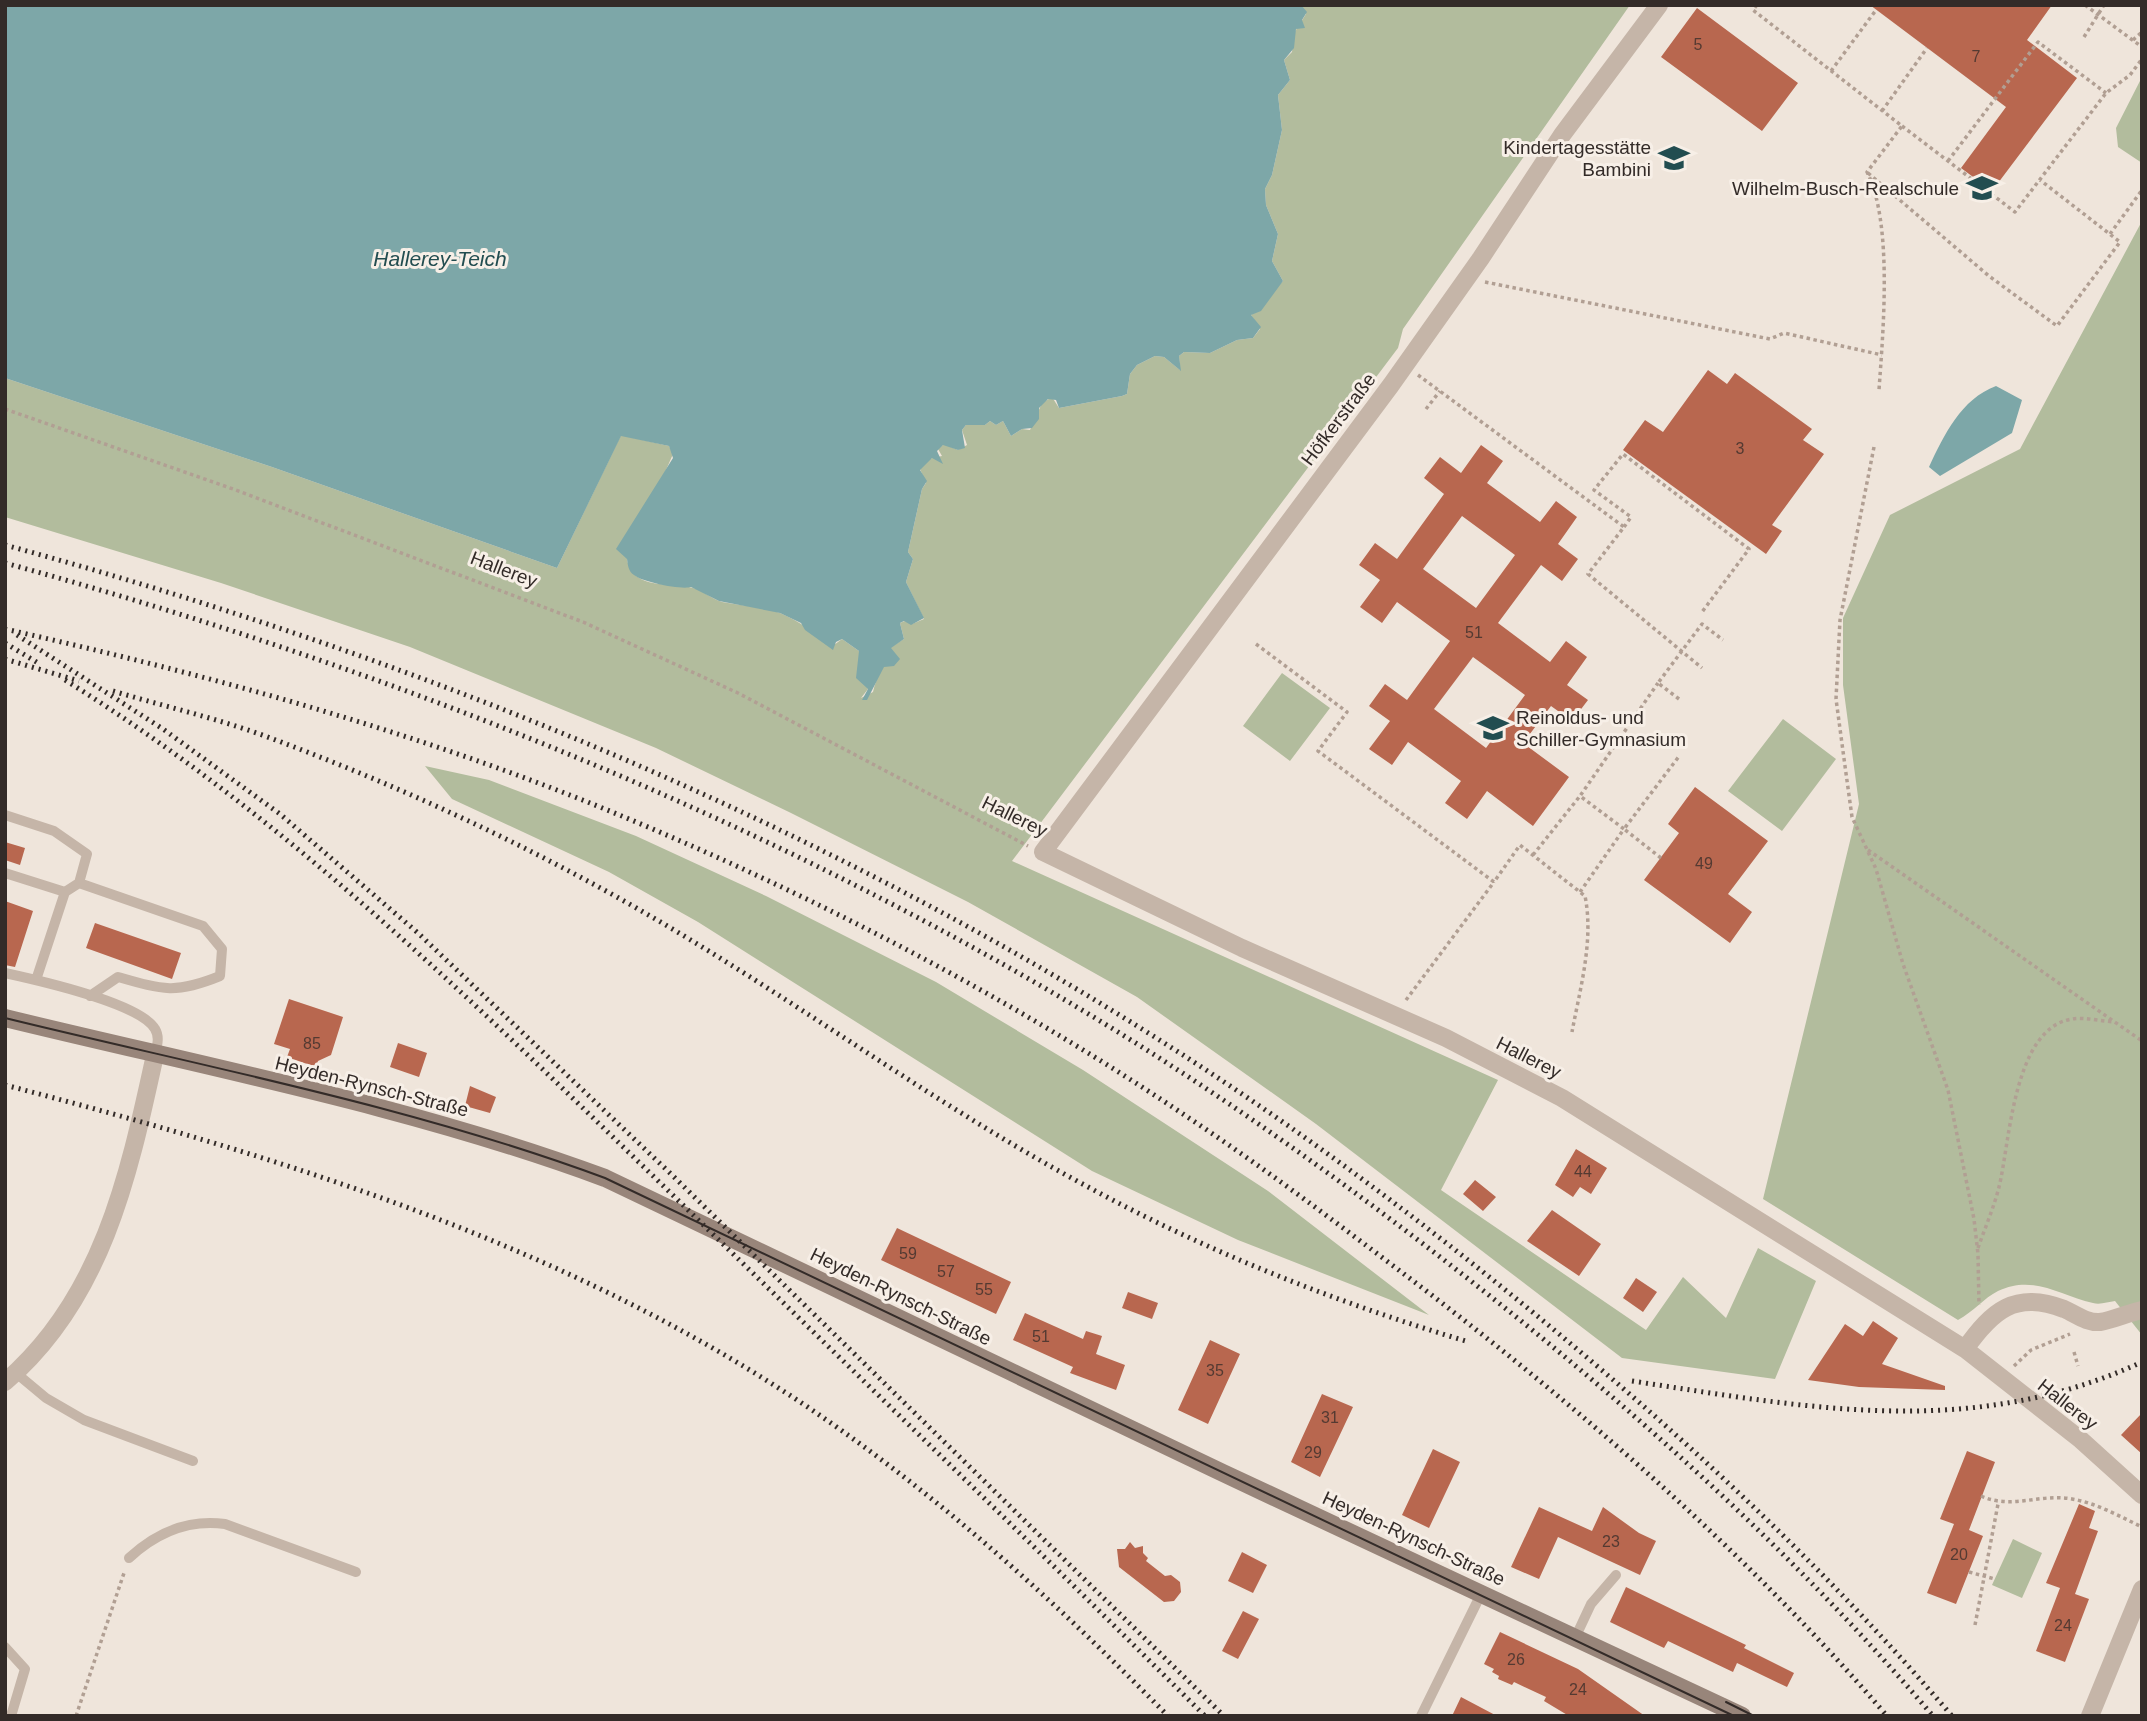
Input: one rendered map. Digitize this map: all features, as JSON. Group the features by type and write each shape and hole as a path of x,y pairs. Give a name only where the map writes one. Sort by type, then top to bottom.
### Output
{"main road":[{"name":"Heyden-Rynsch-Straße","path":"5,1018 437,1123 532,1150 605,1178 1223,1473 1742,1716"}],"street":[{"name":"Höfkerstraße","path":"1043,852 1405,365 1562,135 1659,5"},
{"name":"Hallerey","path":"1043,852 1526,1078 1965,1349 2081,1440 2142,1495"},
{"path":"11,1377 61,1318 99,1255 122,1197 155,1055"},
{"path":"1965,1349 1983,1324 2012,1304 2037,1301 2087,1321 2100,1322 2142,1310"},
{"path":"2090,1716 2142,1589"}],"lane":[{"path":"5,815 54,831 75,843 87,854 79,883 65,891 36,980"},
{"path":"5,873 65,891"},
{"path":"79,883 203,926 222,949 220,976 191,988 161,989 118,977 90,996"},
{"path":"5,973 132,1010 149,1022 159,1037 155,1055"},
{"path":"11,1377 84,1420 193,1461"},
{"path":"129,1559 145,1544 179,1526 208,1521 225,1524 356,1572"},
{"path":"1576,1636 1591,1604 1616,1576"},
{"path":"1421,1716 1482,1592"},
{"path":"5,1647 25,1669 12,1716"}],"path":[{"path":"1749,5 2015,212 2106,93 2130,75 2142,59"},
{"path":"1753,10 1757,5"},
{"path":"2085,5 2142,47"},
{"path":"2084,37 2100,16 2104,5"},
{"path":"1831,71 1877,10"},
{"path":"2133,41 2142,32"},
{"path":"1948,162 2038,42 2106,93"},
{"path":"1882,111 1927,48"},
{"path":"1867,172 1902,126"},
{"path":"1867,172 1989,276 2057,326 2120,242 2040,180"},
{"path":"1867,172 1878,194 1885,303 1879,390"},
{"path":"2110,234 2142,190"},
{"path":"1480,281 1683,323 1718,326 1770,339 1784,333 1882,355"},
{"path":"1405,365 1624,527"},
{"path":"1426,409 1440,390"},
{"name":"Hallerey","path":"5,409 258,499 583,622 738,693 1006,837 1043,852"},
{"path":"1874,447 1840,620 1836,699 1852,817 1867,850 1948,1090 1978,1250 1978,1298 1983,1324"},
{"path":"1702,612 1749,549 1623,454 1594,490 1631,517 1588,574 1702,668"},
{"path":"1533,855 1580,796 1702,624 1723,640"},
{"path":"1256,644 1347,712 1318,751 1494,881"},
{"path":"1658,683 1679,699"},
{"path":"1580,892 1680,755"},
{"path":"1580,796 1661,858"},
{"path":"1406,999 1520,845 1585,896 1588,912 1587,945 1572,1032"},
{"path":"1867,850 2142,1041"},
{"path":"1978,1250 1999,1187 2008,1126 2024,1065 2046,1032 2071,1018 2115,1023"},
{"path":"2002,1380 2031,1350 2082,1329 2087,1321"},
{"path":"2074,1352 2078,1366"},
{"path":"1982,1496 1998,1504 2070,1499 2103,1508 2142,1527"},
{"path":"1975,1625 1998,1504"},
{"path":"76,1716 129,1559"},
{"path":"1969,1572 1995,1579"}],"green space":[{"path":"1301,5 1630,5 1403,329 1398,348 1012,861 1498,1080 1441,1190 1646,1330 1683,1277 1726,1318 1758,1248 1816,1281 1775,1379 1622,1358 1316,1124 1137,997 968,902 791,813 656,748 410,647 221,583 5,517 5,378 272,467 557,568 621,435 669,446 673,454 627,559 630,569 645,581 685,586 722,602 780,613 834,645 842,639 859,651 859,670 868,689 861,698 873,692 891,647 904,639 900,623 905,621 912,624 924,619 906,582 913,559 908,552 922,489 926,483 920,469 928,459 942,456 938,449 944,444 958,450 967,445 962,430 966,425 985,425 990,421 996,425 1003,421 1011,436 1022,429 1030,430 1042,403 1052,397 1059,408 1122,396 1127,394 1130,374 1137,365 1155,356 1164,357 1180,370 1179,356 1184,352 1210,353 1237,340 1253,338 1260,329 1251,315 1283,281 1272,261 1278,234 1266,205 1265,189 1272,175 1282,130 1278,95 1290,80 1284,60 1292,52 1294,33 1306,14"},
{"path":"2142,77 2142,163 2118,147 2116,128"},
{"path":"2142,221 2142,1335 2115,1301 2096,1304 2035,1285 2011,1286 1998,1291 1958,1320 1763,1199 1859,804 1843,685 1843,618 1890,515 2020,449"},
{"path":"1282,673 1330,708 1290,761 1243,726"},
{"path":"1783,719 1836,759 1782,831 1728,791"},
{"path":"425,766 489,780 636,836 766,896 936,982 1083,1070 1268,1191 1429,1315 1238,1240 1092,1171 698,922 609,872 452,799"},
{"path":"2013,1539 2042,1553 2022,1598 1992,1585"}],"water":[{"name":"Hallerey-Teich","path":"5,5 1301,5 1307,12 1302,20 1305,28 1296,29 1294,48 1284,60 1290,80 1278,95 1282,130 1272,175 1265,189 1266,205 1278,234 1272,261 1283,281 1261,311 1251,315 1261,327 1253,338 1237,340 1210,353 1184,352 1179,356 1181,371 1164,357 1155,356 1137,365 1130,374 1127,394 1059,408 1056,400 1048,399 1039,408 1039,419 1032,428 1022,429 1011,436 1003,421 996,425 990,421 985,425 966,425 962,430 965,448 958,450 943,445 937,451 943,464 932,458 920,470 927,481 922,489 908,552 913,559 906,582 924,618 911,625 904,621 900,623 904,639 891,648 900,659 894,666 884,667 867,700 862,700 868,689 856,678 859,651 842,639 836,642 833,650 805,630 801,623 780,613 719,601 691,587 653,583 638,578 631,572 627,559 616,549 673,458 669,446 621,436 557,568 272,467 5,378"},
{"path":"1996,386 2022,400 2012,433 1940,476 1929,467 1955,419 1973,400"}],"building":[{"path":"1870,5 2052,5 2027,40 2077,78 1992,191 1961,168 2006,107"},
{"path":"1697,8 1798,83 1762,131 1661,57"},
{"path":"1708,370 1727,384 1735,373 1812,429 1803,440 1824,454 1772,525 1782,531 1766,554 1623,450 1645,420 1663,432"},
{"path":"1481,445 1503,461 1487,483 1540,522 1556,501 1577,517 1558,544 1578,559 1562,581 1541,565 1498,623 1550,662 1566,641 1587,657 1567,685 1588,700 1572,721 1551,706 1523,743 1569,777 1533,826 1487,791 1467,819 1445,803 1461,781 1408,742 1392,765 1369,749 1390,721 1369,706 1385,684 1407,700 1450,641 1397,602 1382,623 1360,607 1380,580 1359,565 1375,543 1397,559 1444,494 1424,478 1440,457 1461,473","holes":["1462,516 1515,555 1476,608 1423,569","1473,657 1525,695 1486,748 1434,709"]},
{"path":"1695,787 1768,841 1728,894 1752,912 1730,943 1644,880 1679,833 1668,824"},
{"path":"5,842 25,848 20,865 5,860"},
{"path":"5,901 33,911 15,967 5,965"},
{"path":"95,923 181,953 172,979 86,948"},
{"path":"289,999 343,1017 331,1055 318,1061 316,1067 287,1057 290,1049 274,1044"},
{"path":"398,1043 427,1053 419,1077 390,1067"},
{"path":"470,1086 496,1097 490,1113 465,1106"},
{"path":"1576,1149 1607,1168 1591,1194 1580,1187 1573,1197 1555,1185"},
{"path":"1475,1180 1496,1197 1483,1211 1463,1194"},
{"path":"1552,1210 1601,1244 1579,1276 1527,1241"},
{"path":"897,1228 1011,1282 996,1314 881,1260"},
{"path":"1636,1278 1657,1292 1643,1312 1623,1298"},
{"path":"1128,1292 1158,1303 1152,1319 1122,1308"},
{"path":"1025,1313 1083,1339 1086,1331 1102,1336 1096,1354 1125,1365 1116,1390 1070,1373 1073,1367 1013,1340"},
{"path":"1873,1321 1898,1338 1882,1364 1945,1386 1945,1390 1859,1387 1808,1380 1845,1324 1863,1336"},
{"path":"1210,1340 1240,1354 1208,1424 1178,1410"},
{"path":"1322,1394 1353,1407 1320,1477 1291,1462"},
{"path":"2142,1413 2142,1454 2121,1435"},
{"path":"1433,1449 1460,1462 1429,1528 1402,1515"},
{"path":"1967,1451 1995,1462 1969,1530 1983,1536 1956,1604 1927,1593 1954,1524 1940,1519"},
{"path":"2079,1504 2095,1511 2089,1528 2098,1531 2075,1594 2089,1599 2065,1662 2036,1651 2060,1588 2046,1583"},
{"path":"1539,1507 1592,1531 1603,1507 1639,1533 1656,1541 1640,1575 1558,1537 1539,1579 1511,1567"},
{"path":"1130,1542 1135,1548 1143,1546 1143,1553 1148,1558 1146,1561 1165,1576 1171,1575 1180,1582 1181,1592 1174,1601 1164,1602 1119,1567 1117,1549 1125,1549"},
{"path":"1242,1552 1267,1565 1253,1593 1228,1581"},
{"path":"1626,1587 1746,1645 1744,1648 1794,1673 1787,1687 1737,1663 1733,1672 1668,1641 1664,1648 1610,1622"},
{"path":"1243,1611 1259,1619 1238,1659 1222,1651"},
{"path":"1500,1632 1578,1669 1645,1716 1569,1716 1544,1701 1546,1697 1514,1682 1512,1685 1498,1679 1499,1676 1492,1672 1494,1669 1484,1664"},
{"path":"1461,1697 1497,1716 1452,1716"}],"tram line":[{"path":"5,1018 383,1109 532,1152 605,1178 1734,1716"},
{"path":"1726,1702 1754,1716"}],"railway":[{"path":"5,545 154,588 301,635 592,745 734,808 873,876 1009,950 1142,1029 1254,1102 1362,1179 1468,1260 1622,1387 1721,1476 1816,1568 1908,1665 1952,1716"},
{"path":"5,563 268,642 527,737 654,790 779,848 902,909 1087,1013 1278,1137 1460,1273 1575,1365 1736,1508 1787,1558 1886,1662 1933,1716"},
{"path":"5,629 154,664 301,704 446,750 590,803 668,835 822,906 1046,1027 1189,1118 1271,1175 1533,1375 1658,1482 1718,1538 1833,1655 1887,1716"},
{"path":"17,635 163,729 280,814 418,933 671,1174 1224,1716"},
{"path":"5,643 38,663"},
{"path":"5,659 79,681"},
{"path":"65,680 150,736 232,796 311,860 463,994 684,1206 1205,1716"},
{"path":"113,691 273,739 408,793 496,834 582,878 683,935 1030,1155 1135,1212 1275,1275 1371,1311 1469,1342"},
{"path":"5,1085 217,1144 322,1177 425,1214 526,1255 625,1301 722,1353 815,1412 955,1518 1042,1594 1168,1716"},
{"path":"1632,1381 1827,1407 1890,1411 1952,1409 2015,1402 2078,1386 2142,1362"}],"place":[{"name":"Kindertagesstätte Bambini","path":"1674,158"},
{"name":"Wilhelm-Busch-Realschule","path":"1982,188"},
{"name":"Reinoldus- und Schiller-Gymnasium","path":"1493,728"}]}
